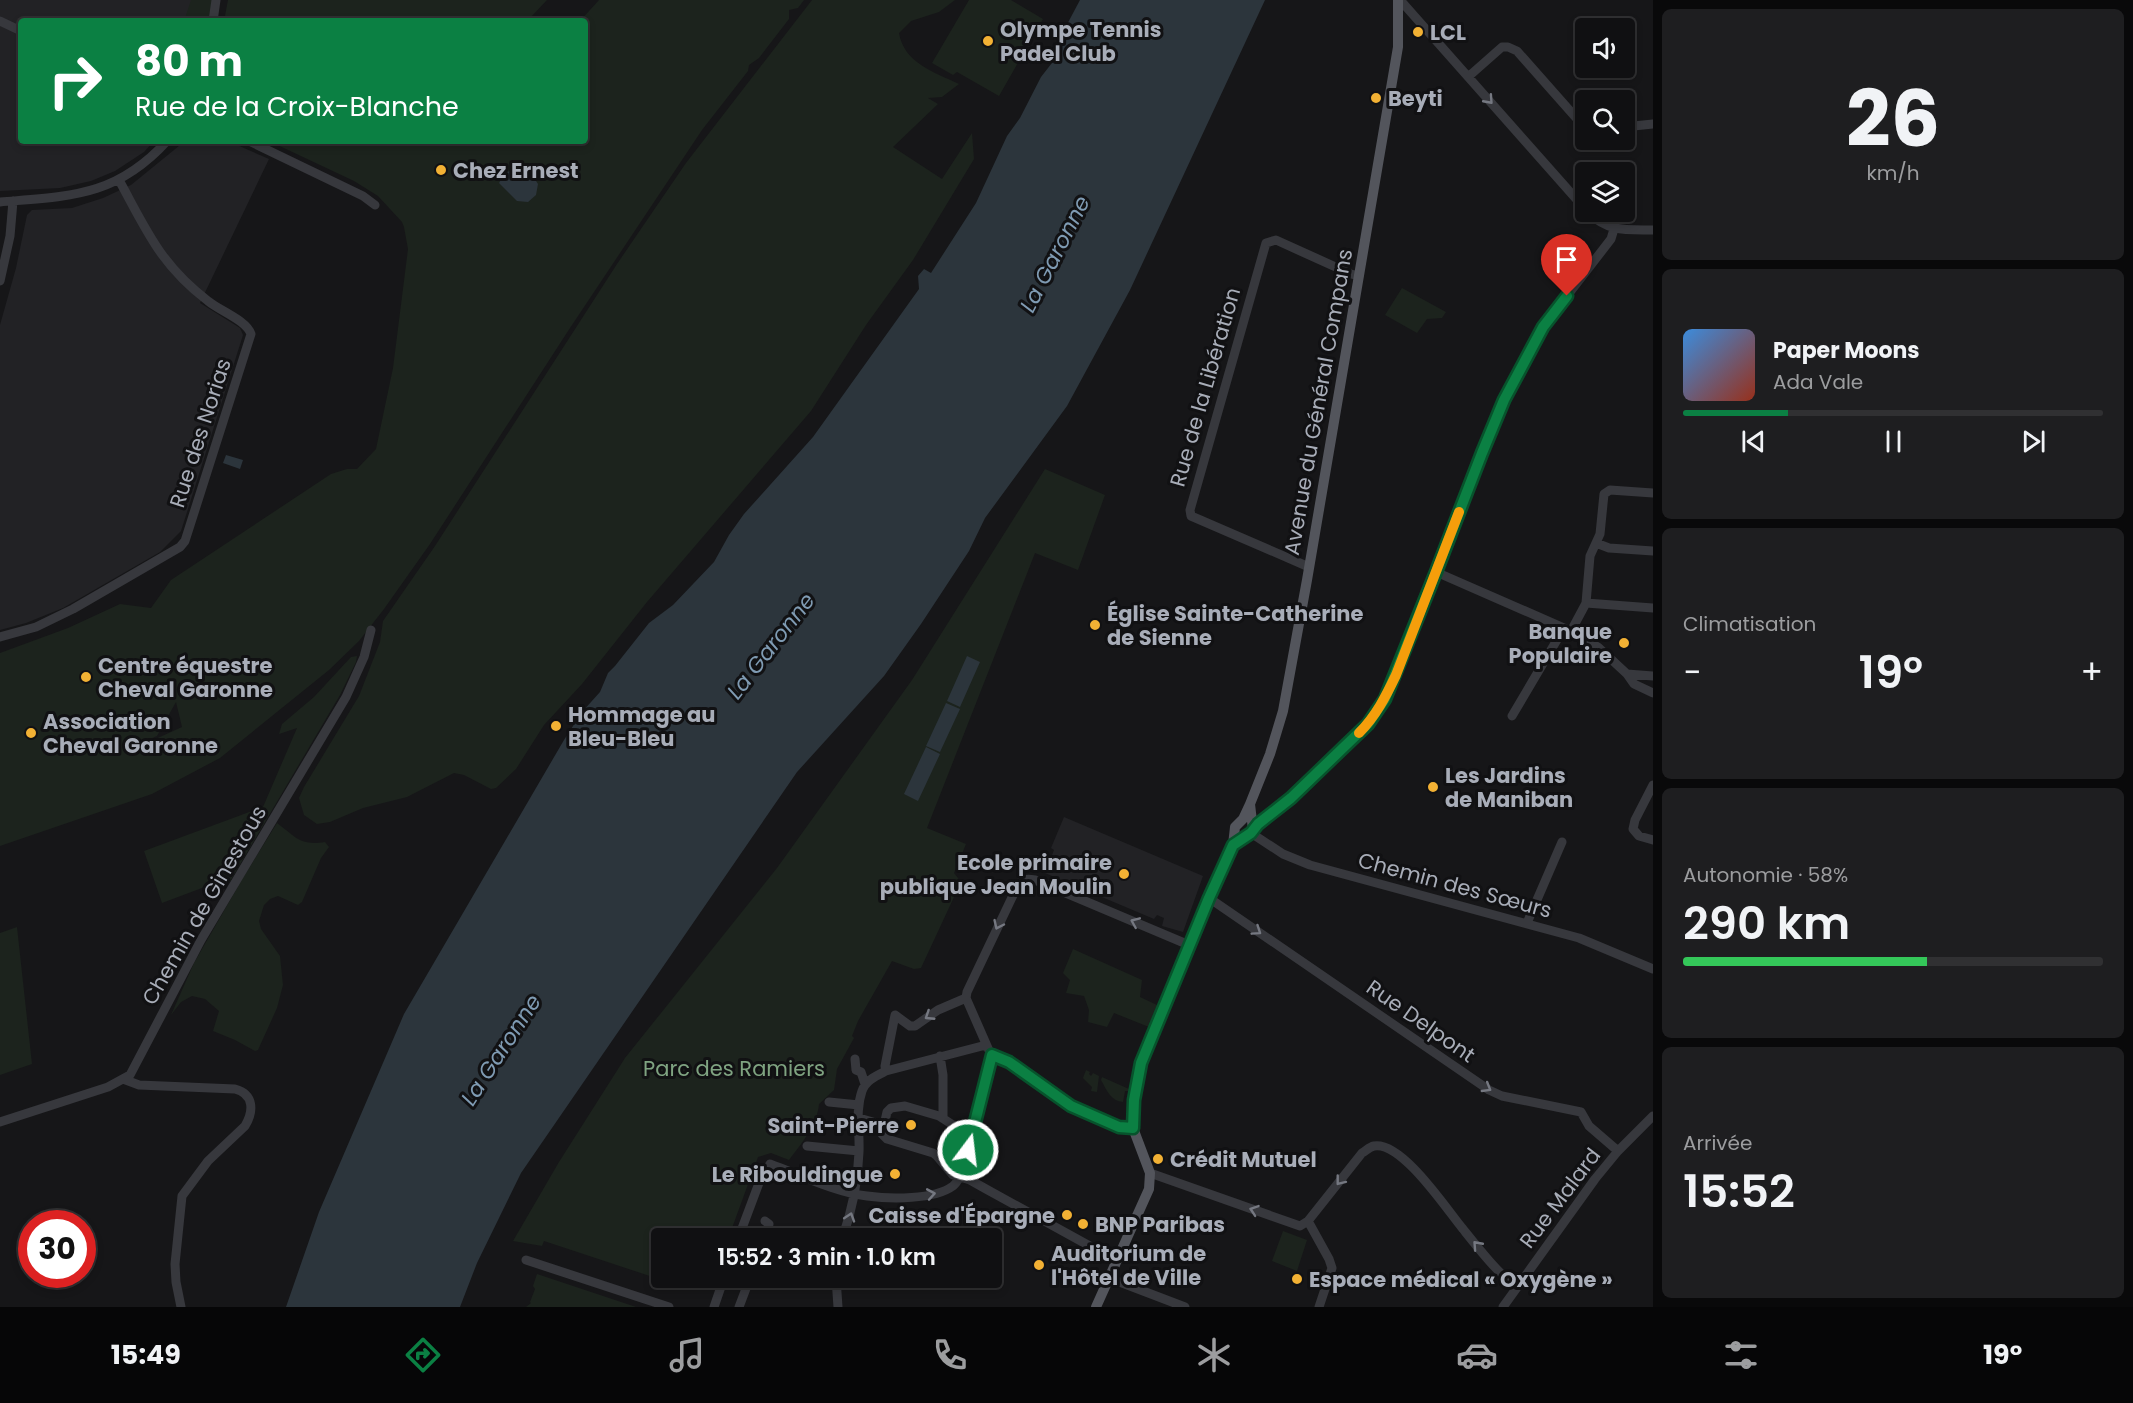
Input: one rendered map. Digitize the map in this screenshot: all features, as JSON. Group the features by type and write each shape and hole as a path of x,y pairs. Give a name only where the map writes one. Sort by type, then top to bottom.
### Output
{"main road":[{"name":"Avenue du Général Compans","path":"1133,1128 1134,1100 1141,1063 1209,898 1233,845 1247,826 1250,804 1270,754 1283,711 1398,47 1400,1"},
{"path":"1096,1307 1115,1259 1147,1195 1151,1181 1133,1128"}],"street":[{"path":"213,18 216,0"},
{"path":"1400,1 1575,199"},
{"path":"0,21 18,30"},
{"path":"1468,77 1502,47 1512,48 1575,117"},
{"path":"1635,126 1653,124"},
{"path":"0,202 73,196 94,191 119,180 153,156 164,144"},
{"path":"255,144 363,196 375,205"},
{"name":"Rue des Norias","path":"0,638 36,627 73,609 180,547 185,541 251,334 248,326 211,304 188,286 175,272 144,229 119,180"},
{"path":"0,281 10,236 13,201"},
{"path":"1599,222 1614,229 1653,230"},
{"path":"1247,826 1266,817 1291,798 1368,724 1385,699 1482,453 1513,383 1543,327 1611,239 1614,229"},
{"name":"Rue de la Libération","path":"1309,567 1191,516 1190,510 1266,243 1276,240 1359,276"},
{"path":"1512,716 1586,603 1590,556 1601,527 1603,497 1607,491 1653,493"},
{"path":"1596,543 1609,548 1653,550"},
{"path":"1436,572 1567,629 1598,647 1627,674 1634,684 1649,691 1651,676 1627,674"},
{"path":"1586,603 1653,608"},
{"name":"Chemin de Ginestous","path":"123,1080 130,1075 201,940 346,697 364,657 371,630"},
{"path":"1653,785 1635,820 1633,829 1639,836 1653,840"},
{"name":"Chemin des Sœurs","path":"1247,826 1283,854 1310,865 1579,938 1653,969"},
{"path":"1527,923 1562,842"},
{"path":"1133,1128 1119,1127 1071,1106 1009,1062 992,1055 966,998 967,992 1017,887 1023,880 1035,880 1189,945"},
{"name":"Rue Delpont","path":"1209,898 1489,1090 1502,1096 1581,1112 1589,1126 1618,1151"},
{"path":"886,1071 894,1015 910,1026 915,1026 938,1010 966,998"},
{"path":"846,1228 855,1194 860,1151 859,1106 865,1084 886,1071 986,1045"},
{"path":"742,1228 759,1183 770,1164 855,1194 867,1196 908,1198 941,1192 954,1185 960,1177 974,1130 992,1055"},
{"path":"940,1056 943,1075 943,1118"},
{"path":"855,1059 856,1070 861,1072 865,1084"},
{"path":"0,1122 123,1080 139,1085 235,1089 248,1096 251,1103 250,1119 208,1161 182,1196 175,1264 181,1307"},
{"path":"829,1102 859,1106"},
{"path":"974,1130 953,1125 943,1118 919,1109 898,1106 887,1112 882,1134 887,1139 937,1156 953,1175 1035,1215 1115,1259"},
{"name":"Rue Malard","path":"1503,1307 1595,1179 1618,1151 1653,1116"},
{"path":"858,1118 883,1125"},
{"path":"807,1146 860,1151"},
{"path":"1150,1173 1300,1226 1308,1221 1362,1153 1374,1146 1381,1147 1408,1163 1418,1172 1464,1231 1516,1287"},
{"path":"765,1221 769,1224 769,1228"},
{"path":"1308,1221 1329,1258 1332,1268 1319,1307"},
{"path":"526,1260 669,1307"},
{"path":"1109,1278 1185,1307"},
{"path":"714,1307 721,1288"},
{"path":"739,1307 746,1288"},
{"path":"837,1288 838,1307"}],"shaded area":[{"path":"0,0 203,0 200,18 18,18 18,144 151,144 144,152 115,171 91,181 60,188 0,191"},
{"path":"181,144 235,144 269,159 200,303 240,328 243,335 181,531 160,552 63,608 26,623 0,630 0,325 16,268 27,215 32,210 72,208 103,198 131,185"},
{"name":"Ecole primaire publique Jean Moulin","path":"1064,817 1203,876 1183,932 1162,926 1164,918 1157,915 1154,919 1045,873 1054,850 1051,848"}],"green space":[{"path":"191,0 213,0 210,18 185,18"},
{"path":"228,0 547,0 530,18 225,18"},
{"path":"599,0 804,0 798,8 789,10 789,19 759,58 749,65 748,71 702,130 430,544 359,641 329,670 220,758 152,794 0,846 0,653 68,628 120,604 151,608 171,580 331,474 347,469 357,469 376,449 393,368 408,249 402,222 378,196 354,181 275,144 588,144 588,18 583,18","holes":["176,702 182,727 151,741 143,742 157,736"]},
{"path":"812,0 955,0 939,12 911,21 899,33 907,52 914,59 930,70 959,84 942,97 928,98 938,104 893,147 942,179 972,133 974,159 913,260 866,325 811,411 647,602 582,684 544,725 516,769 496,788 491,789 464,775 454,773 407,797 363,808 330,822 317,824 304,815 299,798 359,696 380,642 383,621 435,546 617,264 686,163"},
{"name":"Olympe Tennis Padel Club","path":"969,0 1011,0 1043,19 999,96 957,72 953,75 932,63"},
{"path":"1402,288 1446,312 1442,318 1427,319 1417,333 1385,315"},
{"name":"Parc des Ramiers","path":"1045,469 1105,495 1078,570 1035,553 927,828 966,844 954,873 961,882 921,968 914,969 892,961 858,1021 852,1036 854,1038 837,1069 834,1090 819,1104 818,1112 808,1134 789,1160 771,1153 758,1157 732,1228 651,1228 651,1276 544,1241 542,1246 513,1241 559,1162 625,1058 777,868 912,680"},
{"path":"357,656 340,695 229,883 218,882 162,903 144,851 263,807 297,728 279,734 282,724 314,697 351,657"},
{"path":"277,823 299,839 310,843 325,842 329,847 321,858 302,902 298,905 278,896 270,899 264,905 259,921 261,929 280,956 283,985 277,1008 258,1050 255,1051 213,1031 219,1011 205,999 192,996 181,1002 171,1015 194,963"},
{"path":"17,927 32,1064 0,1075 0,933"},
{"path":"1073,949 1142,980 1140,997 1157,1005 1149,1027 1114,1013 1107,1027 1088,1022 1089,1010 1084,996 1066,993 1070,980 1063,973"},
{"path":"1086,1070 1091,1076 1093,1073 1099,1076 1097,1092 1091,1091 1092,1087 1083,1078"},
{"path":"1102,1077 1129,1089 1125,1091 1123,1102 1115,1100 1110,1095 1101,1080"},
{"path":"1283,1231 1307,1240 1297,1271 1272,1261"},
{"path":"537,1274 636,1307 526,1307 531,1303"}],"water":[{"name":"La Garonne","path":"1080,0 1265,0 1130,290 1067,406 985,518 969,551 884,676 797,772 521,1173 477,1263 460,1307 286,1307 319,1212 404,1014 564,740 582,712 600,692 608,673 649,623 673,605 714,562 744,514 813,437 919,289 918,276 924,269 931,273 976,203 1007,136 1020,118 1041,77 1062,50 1063,32"},
{"path":"513,169 528,172 538,184 536,195 528,202 517,201 499,183 504,174"},
{"path":"226,455 243,460 240,469 223,463"},
{"path":"967,656 980,662 960,707 947,701"},
{"path":"946,703 960,709 940,752 926,746"},
{"path":"926,747 940,754 918,801 904,794"}],"slow traffic":[{"path":"1359,733 1385,699 1396,675 1459,512"}],"place":[{"name":"LCL","path":"1418,32"},
{"name":"Olympe Tennis Padel Club","path":"988,41"},
{"name":"Beyti","path":"1376,98"},
{"name":"Chez Ernest","path":"441,170"},
{"name":"Église Sainte-Catherine de Sienne","path":"1095,625"},
{"name":"Banque Populaire","path":"1624,643"},
{"name":"Centre équestre Cheval Garonne","path":"86,677"},
{"name":"Hommage au Bleu-Bleu","path":"556,726"},
{"name":"Association Cheval Garonne","path":"31,733"},
{"name":"Les Jardins de Maniban","path":"1433,787"},
{"name":"Ecole primaire publique Jean Moulin","path":"1124,874"},
{"name":"Saint-Pierre","path":"911,1125"},
{"name":"Crédit Mutuel","path":"1158,1159"},
{"name":"Le Ribouldingue","path":"895,1174"},
{"name":"Caisse d'Épargne","path":"1067,1215"},
{"name":"BNP Paribas","path":"1083,1224"},
{"name":"Auditorium de l'Hôtel de Ville","path":"1039,1265"},
{"name":"Espace médical « Oxygène »","path":"1297,1279"}],"route":[{"path":"968,1150 992,1055 1009,1062 1071,1106 1119,1127 1133,1128 1132,1113 1141,1063 1233,845 1251,833 1258,824 1291,798 1368,724 1385,699 1504,400 1543,327 1567,296"}]}
